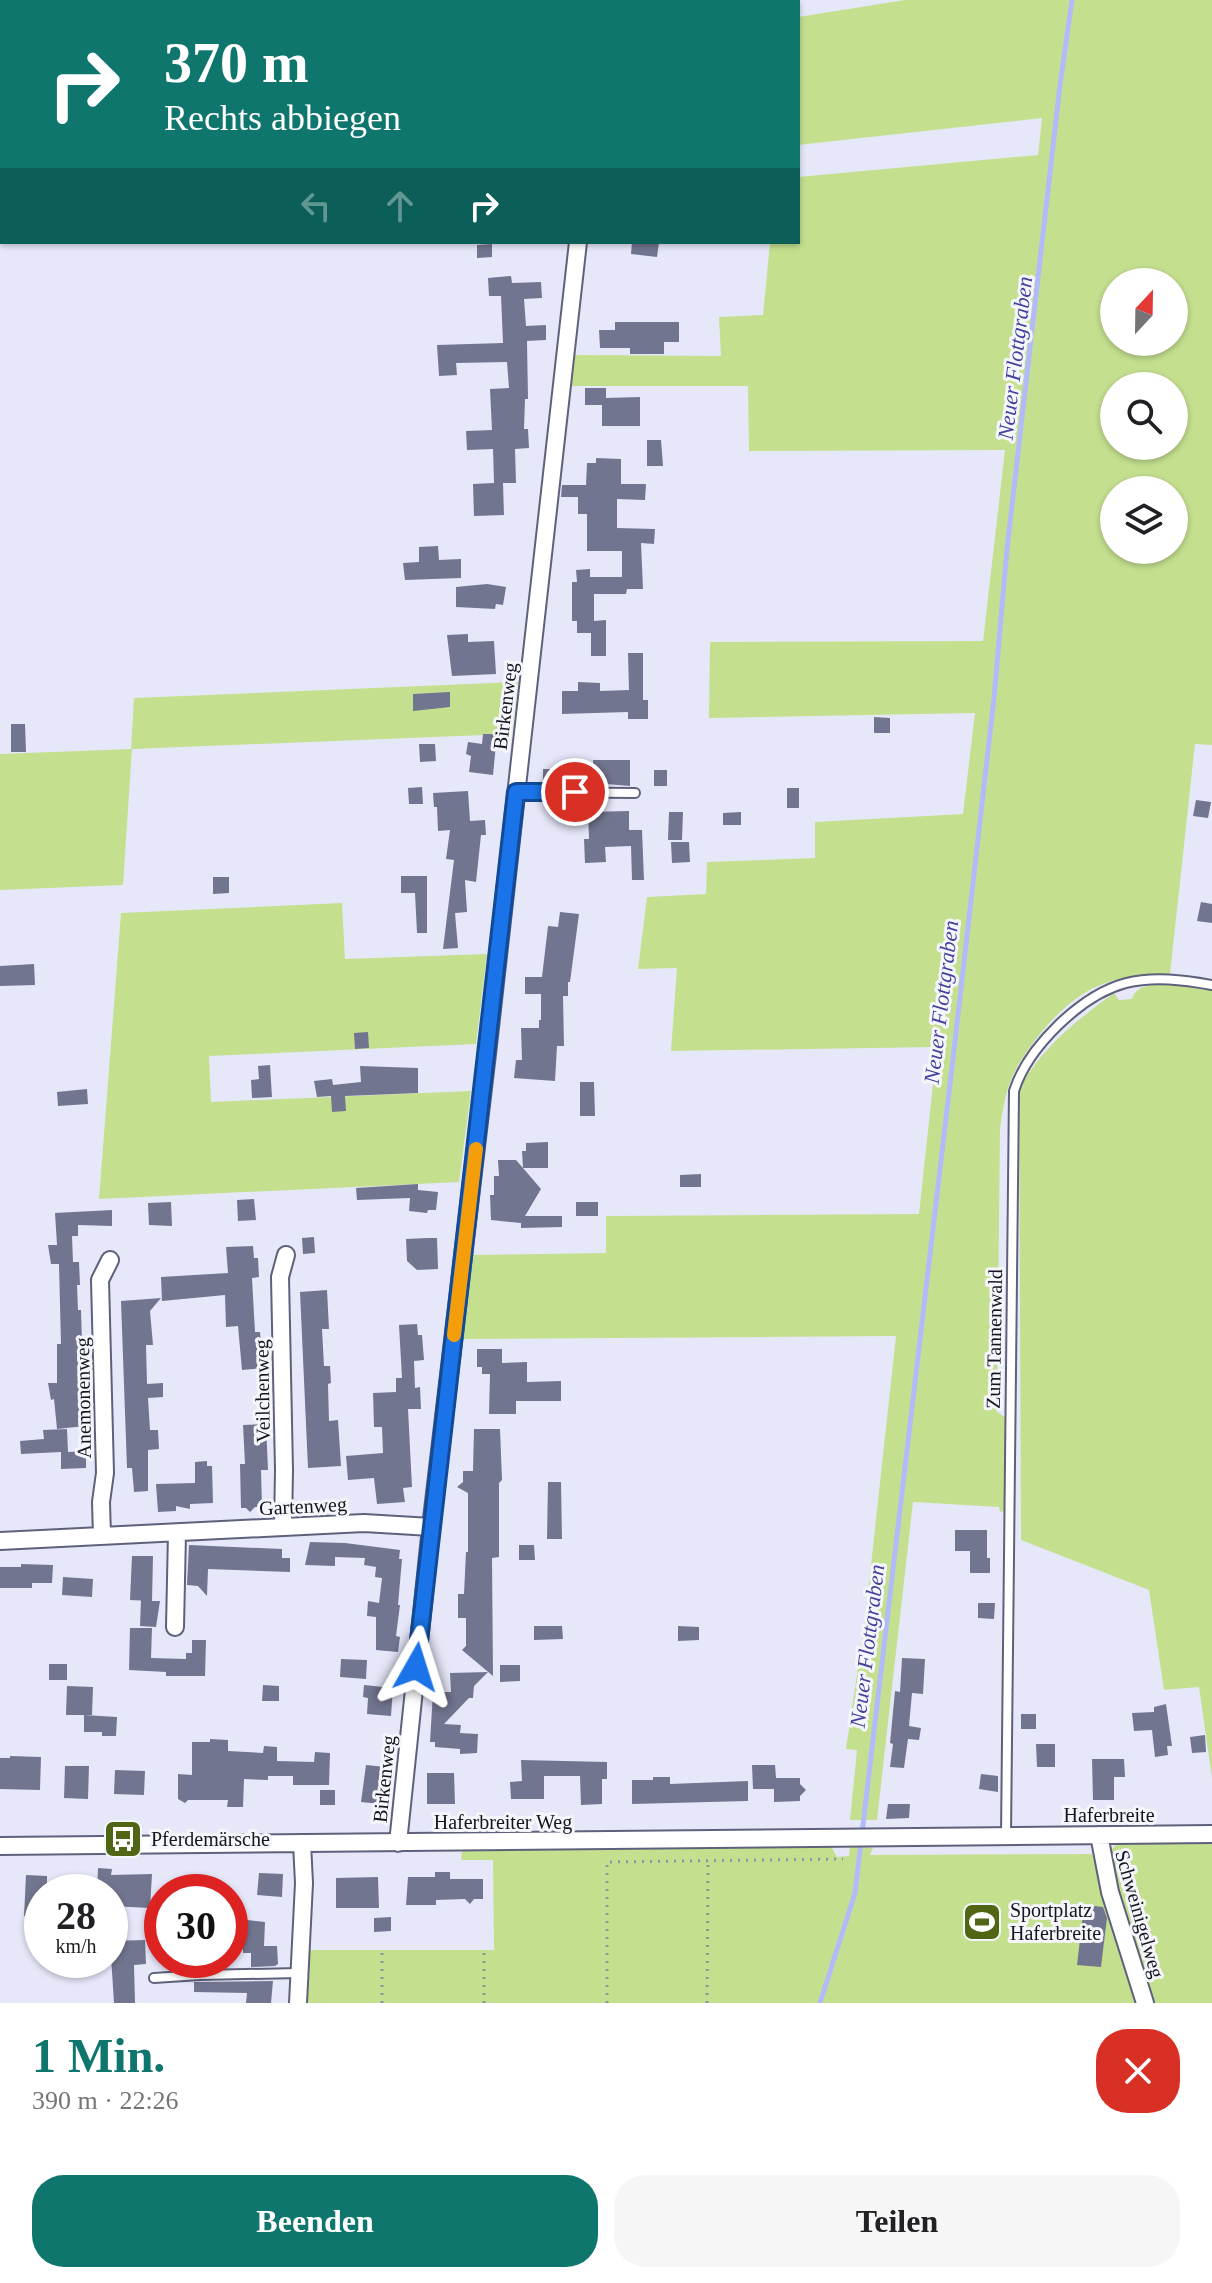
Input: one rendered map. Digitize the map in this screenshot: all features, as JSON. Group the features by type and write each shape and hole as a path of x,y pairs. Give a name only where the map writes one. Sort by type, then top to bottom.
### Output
{"street":[{"name":"Birkenweg","path":"398,1843 431,1527 578,244"},
{"name":"Veilchenweg","path":"283,1527 280,1277 286,1255"},
{"name":"Anemonenweg","path":"102,1536 101,1502 105,1473 100,1280 110,1260"},
{"name":"Gartenweg","path":"0,1541 375,1523 431,1527"},
{"path":"175,1627 177,1533"},
{"name":"Haferbreite","path":"1006,1835 1212,1834"},
{"name":"Haferbreiter Weg","path":"0,1846 1006,1835"},
{"name":"Schweinigelweg","path":"1099,1835 1110,1892 1145,2003"},
{"path":"298,2003 304,1883 302,1843"}],"lane":[{"path":"516,792 635,793"},
{"name":"Zum Tannenwald","path":"1006,1835 1014,1091 1018,1078 1039,1046 1095,997 1113,987 1144,980 1183,980 1212,985"},
{"path":"248,1974 299,1973"}],"path":[{"path":"607,2003 607,1862 843,1859"},
{"path":"707,2003 708,1860"},
{"path":"382,1953 382,2003"},
{"path":"484,1953 484,2003"}],"green space":[{"path":"905,0 1212,0 1212,745 1195,744 1170,974 1111,981 1077,998 1042,1031 1023,1057 1010,1083 1000,1129 997,1412 1005,1417 1006,1506 1000,1512 999,1507 913,1502 877,1820 850,1820 857,1750 846,1749 865,1620 896,1336 462,1339 472,1255 606,1253 606,1216 919,1214 937,1047 671,1051 677,968 638,969 647,897 706,894 707,862 815,858 815,822 963,814 975,713 709,718 710,642 983,641 1005,450 749,451 748,386 571,386 574,355 721,356 719,317 763,315 770,244 800,244 800,177 1038,155 1042,118 800,145 800,17"},
{"path":"518,682 512,734 132,749 123,885 0,890 0,754 131,749 134,698"},
{"path":"342,903 345,959 487,954 476,1044 209,1056 211,1102 471,1091 459,1182 99,1199 121,913"},
{"path":"1165,984 1212,988 1212,1778 1199,1687 1164,1690 1149,1590 1021,1540 1019,1089 1049,1047 1114,993 1119,1000 1132,999 1141,988"},
{"path":"1212,1840 1212,2003 1151,2003 1113,1890 1111,1852 1116,1845 1125,1841"},
{"path":"831,1846 837,1857 849,1856 850,1846 873,1848 870,1855 1092,1854 1137,2003 305,2003 309,1950 494,1950 493,1860 461,1860 462,1849"}],"building":[{"path":"492,244 492,257 477,258 477,245"},
{"path":"632,244 659,244 657,257 631,254"},
{"path":"511,276 512,283 541,282 542,298 524,299 526,326 546,325 546,340 527,341 528,399 525,399 524,429 528,429 529,448 515,449 516,483 503,483 504,515 474,516 473,484 494,483 493,449 467,450 466,431 492,430 490,389 509,388 507,362 456,363 457,375 439,376 437,345 503,343 501,296 489,296 488,278"},
{"path":"615,322 679,322 679,342 664,342 664,354 630,354 630,348 600,348 599,330 615,330"},
{"path":"585,388 606,388 606,398 640,397 640,426 602,426 602,405 585,405"},
{"path":"647,440 661,440 663,466 647,466"},
{"path":"596,458 621,459 621,484 646,484 645,500 617,499 617,528 655,529 654,544 641,543 643,589 627,589 626,594 594,594 594,621 606,620 606,656 591,656 591,633 577,633 577,621 572,621 572,582 577,582 576,570 590,569 590,577 622,577 622,551 587,551 587,514 578,514 578,497 561,497 562,485 586,485 587,463 596,463"},
{"path":"438,546 439,560 461,559 461,578 405,580 403,563 419,562 419,547"},
{"path":"487,584 506,587 503,605 496,604 495,609 456,607 456,587"},
{"path":"468,634 468,642 494,641 496,674 452,676 447,635"},
{"path":"628,653 643,653 643,700 648,700 648,719 628,719 628,712 562,714 562,691 578,691 578,682 600,683 600,691 629,690"},
{"path":"450,692 450,707 413,711 413,694"},
{"path":"874,717 890,718 890,733 874,733"},
{"path":"11,724 25,724 26,752 11,752"},
{"path":"483,734 497,734 493,775 469,772 471,756 466,754 468,742 482,744"},
{"path":"419,744 435,744 436,761 420,762"},
{"path":"593,760 630,760 630,786 594,783"},
{"path":"543,769 557,769 557,783 543,783"},
{"path":"654,770 667,770 667,786 654,786"},
{"path":"422,787 423,804 409,804 408,788"},
{"path":"787,788 799,788 799,808 787,808"},
{"path":"468,791 470,821 485,820 486,835 481,835 476,882 465,880 467,912 455,913 458,948 443,949 454,860 446,859 450,830 438,831 433,793"},
{"path":"1196,800 1211,802 1208,818 1193,816"},
{"path":"629,811 629,830 642,830 644,880 632,880 631,846 605,847 606,862 585,863 584,839 589,839 588,812"},
{"path":"669,812 683,812 682,840 668,840"},
{"path":"741,812 741,825 723,825 723,813"},
{"path":"671,842 689,842 690,862 672,863"},
{"path":"401,876 427,876 427,933 417,933 415,893 401,893"},
{"path":"213,877 229,877 229,893 213,894"},
{"path":"1201,902 1212,904 1212,923 1197,921"},
{"path":"560,912 579,914 568,996 563,996 564,1046 557,1046 555,1081 514,1078 516,1060 522,1060 521,1028 539,1028 541,1020 541,994 525,994 525,977 542,977 548,926 558,927"},
{"path":"34,964 35,985 0,986 0,966"},
{"path":"368,1032 369,1048 355,1049 354,1033"},
{"path":"270,1065 272,1097 252,1098 251,1080 259,1079 258,1066"},
{"path":"360,1066 418,1068 418,1093 345,1096 346,1111 332,1112 331,1096 317,1097 314,1081 332,1079 333,1085 361,1082"},
{"path":"580,1082 594,1082 595,1116 580,1116"},
{"path":"87,1089 88,1104 58,1106 57,1092"},
{"path":"548,1142 548,1168 523,1168 522,1151 526,1151 526,1143"},
{"path":"498,1160 516,1160 541,1189 525,1216 562,1216 562,1227 521,1228 521,1223 491,1220 490,1195 494,1195 494,1176 499,1176"},
{"path":"701,1174 701,1187 680,1187 680,1175"},
{"path":"418,1184 418,1190 438,1192 436,1210 428,1210 427,1213 409,1211 410,1198 357,1200 356,1188"},
{"path":"254,1199 256,1220 238,1221 237,1200"},
{"path":"171,1202 172,1226 149,1225 148,1203"},
{"path":"576,1202 598,1202 598,1216 576,1216"},
{"path":"112,1210 112,1226 78,1225 78,1236 72,1236 73,1262 79,1262 80,1285 77,1285 83,1376 80,1377 85,1426 57,1429 54,1399 51,1400 48,1383 57,1383 57,1344 61,1344 59,1264 51,1264 48,1245 57,1245 55,1213"},
{"path":"314,1237 315,1253 303,1254 302,1238"},
{"path":"437,1238 438,1269 417,1270 407,1261 406,1239"},
{"path":"253,1246 254,1258 258,1258 259,1277 252,1278 255,1332 260,1332 263,1368 242,1370 238,1326 226,1327 225,1295 162,1301 161,1277 228,1273 226,1247"},
{"path":"327,1290 329,1329 322,1329 324,1366 330,1366 329,1421 338,1420 341,1466 308,1468 300,1292"},
{"path":"161,1298 150,1311 153,1345 146,1345 147,1384 163,1383 163,1397 148,1398 150,1430 158,1430 159,1449 148,1450 148,1491 134,1492 132,1468 127,1468 121,1301"},
{"path":"417,1324 418,1335 422,1335 424,1360 414,1361 415,1388 420,1387 421,1409 408,1409 412,1487 403,1488 405,1502 377,1504 374,1478 348,1480 346,1456 383,1453 382,1427 374,1427 373,1393 396,1392 396,1378 402,1378 399,1325"},
{"path":"477,1349 502,1349 502,1363 527,1362 527,1382 561,1381 561,1401 516,1401 516,1414 489,1414 490,1374 482,1374 482,1367 477,1367"},
{"path":"266,1424 268,1470 261,1470 262,1507 255,1507 250,1512 241,1508 240,1464 245,1464 243,1425"},
{"path":"67,1429 68,1452 86,1451 86,1468 61,1469 61,1452 21,1454 20,1441 44,1439 43,1430"},
{"path":"474,1429 500,1429 499,1557 492,1558 493,1676 462,1650 466,1646 466,1618 458,1618 458,1594 464,1594 468,1552 468,1493 457,1487 463,1482 463,1471 473,1471"},
{"path":"207,1461 207,1466 212,1466 213,1503 190,1504 190,1509 176,1506 176,1511 158,1512 156,1484 195,1483 195,1462"},
{"path":"548,1482 561,1482 562,1539 547,1539"},
{"path":"955,1530 987,1530 990,1573 970,1573 970,1551 955,1551"},
{"path":"310,1542 400,1550 398,1652 376,1650 376,1617 367,1616 368,1601 379,1603 382,1578 375,1577 376,1567 364,1565 365,1558 335,1557 335,1566 305,1565"},
{"path":"189,1545 282,1549 282,1558 290,1558 290,1572 208,1569 207,1596 198,1586 187,1585"},
{"path":"519,1545 534,1545 535,1560 519,1560"},
{"path":"132,1556 153,1556 152,1601 130,1600"},
{"path":"21,1564 53,1565 52,1583 32,1583 32,1588 0,1588 0,1567 21,1567"},
{"path":"63,1577 93,1579 92,1597 62,1595"},
{"path":"141,1600 160,1601 156,1627 140,1626"},
{"path":"978,1603 995,1603 994,1619 978,1618"},
{"path":"534,1626 562,1626 563,1639 534,1640"},
{"path":"678,1626 699,1627 699,1640 678,1641"},
{"path":"130,1628 152,1628 151,1658 186,1659 186,1653 192,1653 192,1640 206,1640 205,1676 166,1676 166,1672 129,1670"},
{"path":"902,1658 925,1659 923,1694 912,1693 909,1726 921,1728 919,1740 908,1739 904,1768 890,1767 895,1691 900,1692"},
{"path":"341,1659 367,1660 366,1679 340,1677"},
{"path":"49,1664 67,1664 67,1680 49,1680"},
{"path":"500,1665 520,1665 520,1681 500,1682"},
{"path":"488,1672 474,1686 473,1698 469,1698 444,1724 461,1725 460,1733 478,1734 477,1753 460,1754 460,1749 435,1747 435,1742 430,1742 433,1692 451,1692 450,1673"},
{"path":"263,1685 279,1686 279,1701 262,1701"},
{"path":"364,1685 393,1688 391,1716 367,1714 368,1698 363,1697"},
{"path":"67,1686 93,1687 92,1715 66,1715"},
{"path":"1166,1704 1172,1746 1167,1746 1168,1755 1155,1757 1152,1730 1134,1731 1132,1713 1154,1712 1154,1707"},
{"path":"1021,1714 1036,1714 1036,1729 1021,1729"},
{"path":"84,1715 117,1717 116,1736 84,1732"},
{"path":"1205,1735 1206,1752 1192,1753 1190,1737"},
{"path":"210,1739 228,1740 228,1751 263,1753 264,1746 277,1747 277,1761 314,1762 315,1752 330,1753 329,1785 293,1785 293,1776 268,1776 268,1780 244,1779 243,1807 227,1807 228,1800 188,1800 185,1803 178,1799 178,1774 192,1775 192,1742 210,1742"},
{"path":"1036,1744 1055,1744 1055,1767 1037,1767"},
{"path":"41,1757 40,1790 0,1789 0,1758"},
{"path":"1092,1759 1124,1759 1125,1777 1114,1777 1114,1800 1093,1800"},
{"path":"521,1760 607,1762 607,1779 602,1779 602,1804 581,1805 580,1776 544,1776 544,1799 511,1799 510,1782 522,1781"},
{"path":"366,1765 386,1767 381,1804 361,1802"},
{"path":"752,1765 775,1765 776,1778 800,1778 800,1784 806,1790 800,1801 774,1802 774,1789 753,1789"},
{"path":"65,1766 89,1766 88,1799 64,1798"},
{"path":"115,1770 145,1771 144,1795 114,1794"},
{"path":"427,1773 454,1773 455,1804 427,1804"},
{"path":"981,1774 998,1776 998,1792 979,1789"},
{"path":"653,1777 670,1777 670,1784 748,1781 748,1801 632,1804 632,1780 653,1780"},
{"path":"320,1790 335,1790 335,1805 320,1805"},
{"path":"888,1804 910,1804 909,1818 886,1819"},
{"path":"98,1868 112,1869 111,1874 98,1874"},
{"path":"435,1872 450,1872 450,1879 483,1879 483,1899 474,1899 470,1904 465,1899 436,1900 436,1905 406,1905 408,1877 435,1877"},
{"path":"259,1873 283,1874 282,1897 257,1895"},
{"path":"144,1874 144,1908 128,1907 128,1875"},
{"path":"378,1877 379,1908 336,1908 336,1878"},
{"path":"1084,1905 1103,1907 1107,1918 1101,1967 1077,1965"},
{"path":"391,1917 391,1931 374,1932 374,1918"},
{"path":"248,1920 265,1922 264,1946 277,1946 278,1964 251,1967 251,1953 248,1953"},
{"path":"128,1940 144,1940 144,1964 134,1965 135,2003 114,2003 112,1978 128,1978"},
{"path":"273,1981 271,2003 246,2003 247,1993 194,1992 194,1982"}],"waterway":[{"name":"Neuer Flottgraben","path":"820,2003 855,1893 1072,0"}],"slow traffic":[{"path":"454,1335 476,1149"}],"place":[{"name":"Pferdemärsche","path":"123,1839"},
{"name":"Sportplatz Haferbreite","path":"982,1922"}],"route":[{"path":"416,1667 516,792 575,792"}]}
